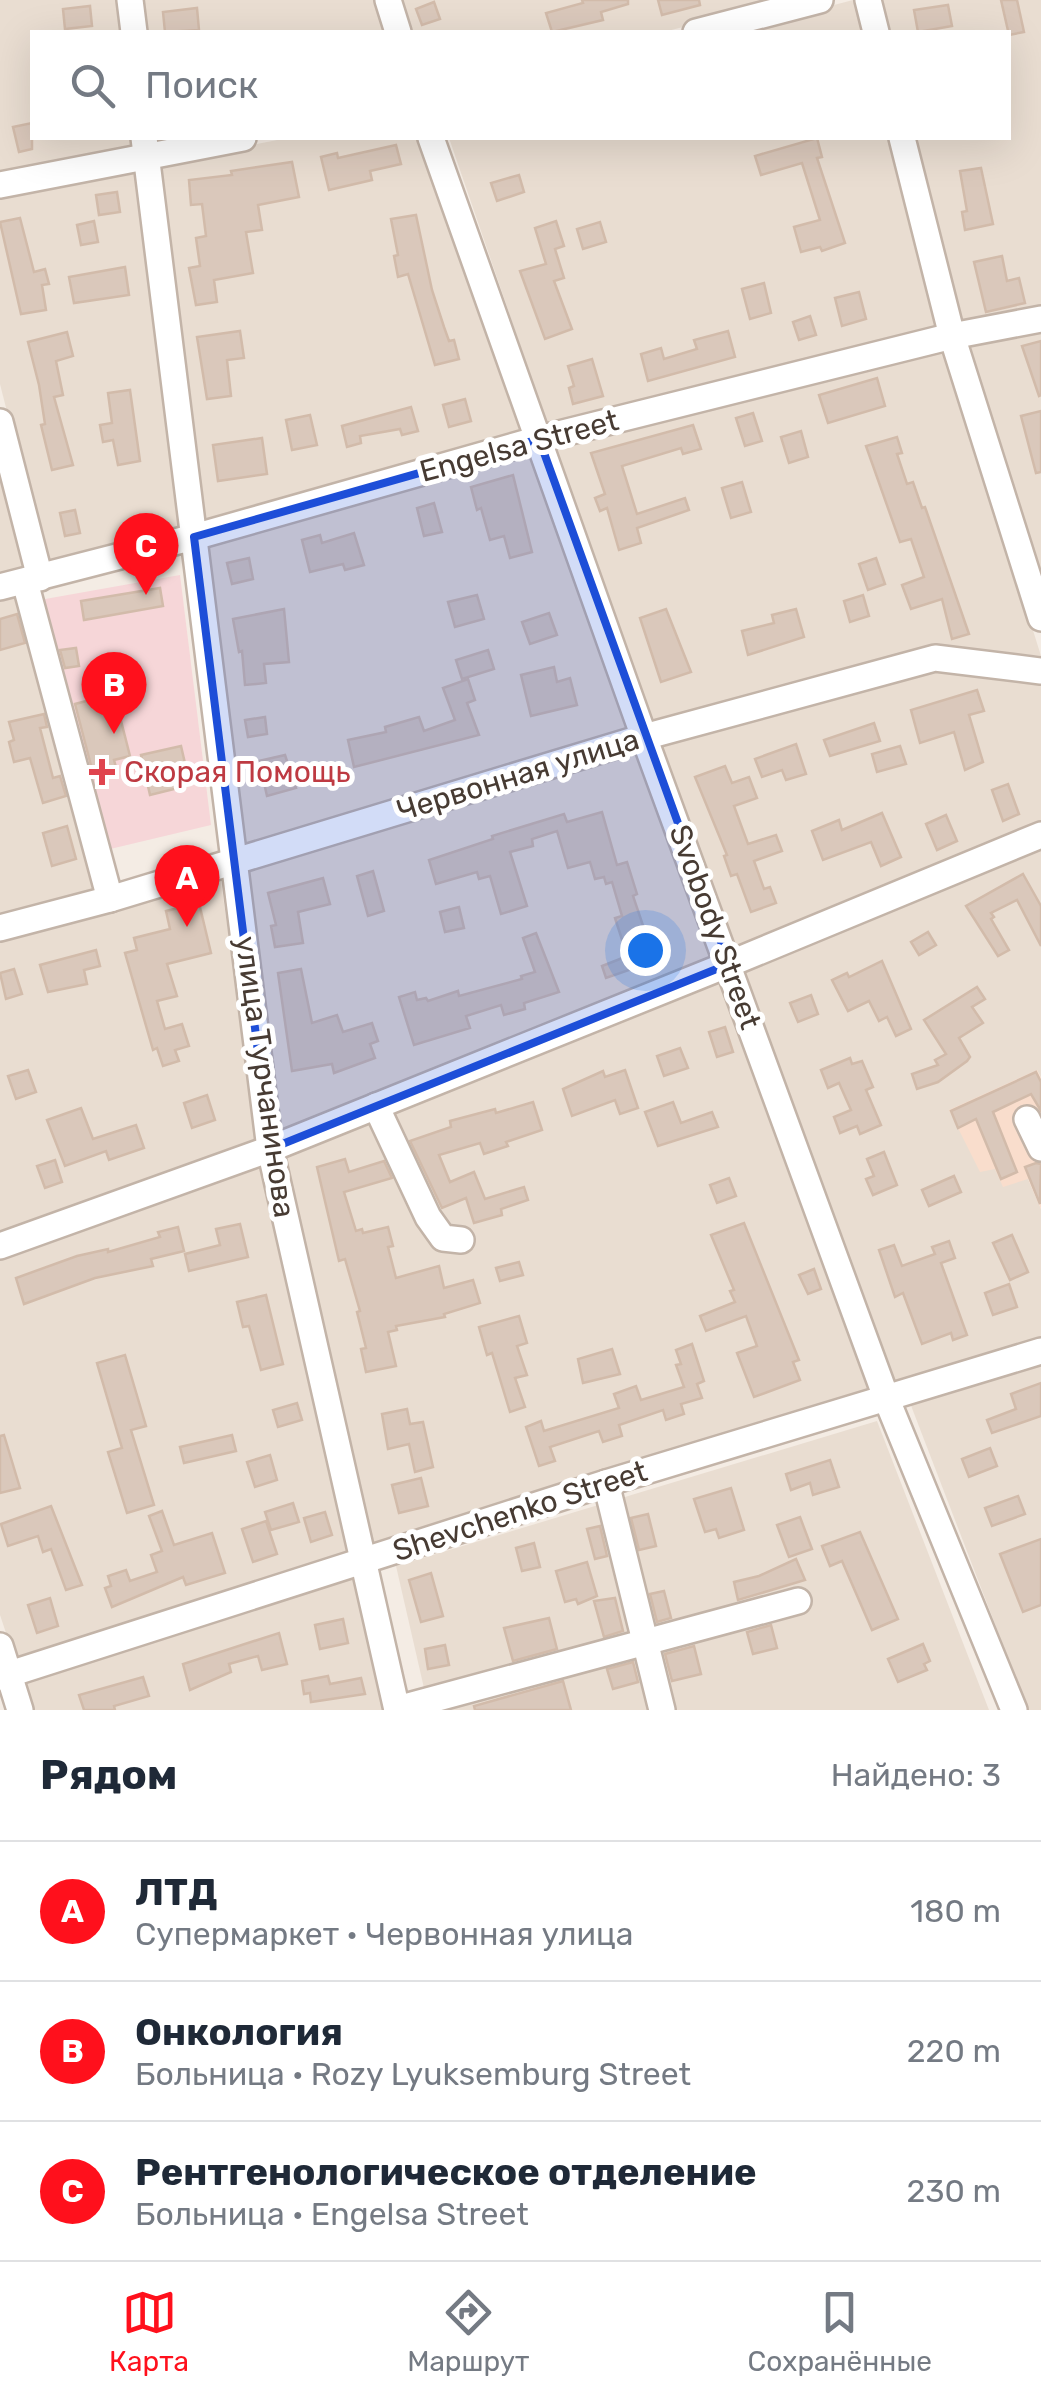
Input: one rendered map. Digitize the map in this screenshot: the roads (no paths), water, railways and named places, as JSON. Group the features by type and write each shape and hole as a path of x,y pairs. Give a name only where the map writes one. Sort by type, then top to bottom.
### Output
{"street":[{"path":"130,0 134,30"},
{"path":"388,0 397,30"},
{"path":"704,30 820,0"},
{"path":"868,0 876,30"},
{"path":"0,185 145,147 221,140"},
{"name":"Svobody Street","path":"432,140 644,737 888,1400 1014,1710"},
{"path":"903,140 952,336 1041,618"},
{"name":"улица Турчанинова","path":"145,147 270,1149 397,1710"},
{"name":"Engelsa Street","path":"22,582 539,439 952,336 1041,319"},
{"path":"0,422 22,582 110,899"},
{"name":"Червонная улица","path":"0,928 110,899 644,737 935,658 1041,671"},
{"path":"0,1246 270,1149 1041,834"},
{"path":"376,1106 428,1217 443,1238 461,1240"},
{"path":"1027,1119 1041,1148"},
{"name":"Shevchenko Street","path":"5,1675 606,1482 1041,1351"},
{"path":"606,1482 662,1710"},
{"path":"397,1710 798,1601"},
{"path":"0,1646 5,1675 20,1710"}],"place":[{"name":"Рентгенологическое отделение","path":"146,595"},
{"name":"Онкология","path":"114,734"},
{"name":"Скорая Помощь","path":"102,772"},
{"name":"ЛТД","path":"187,927"}]}
